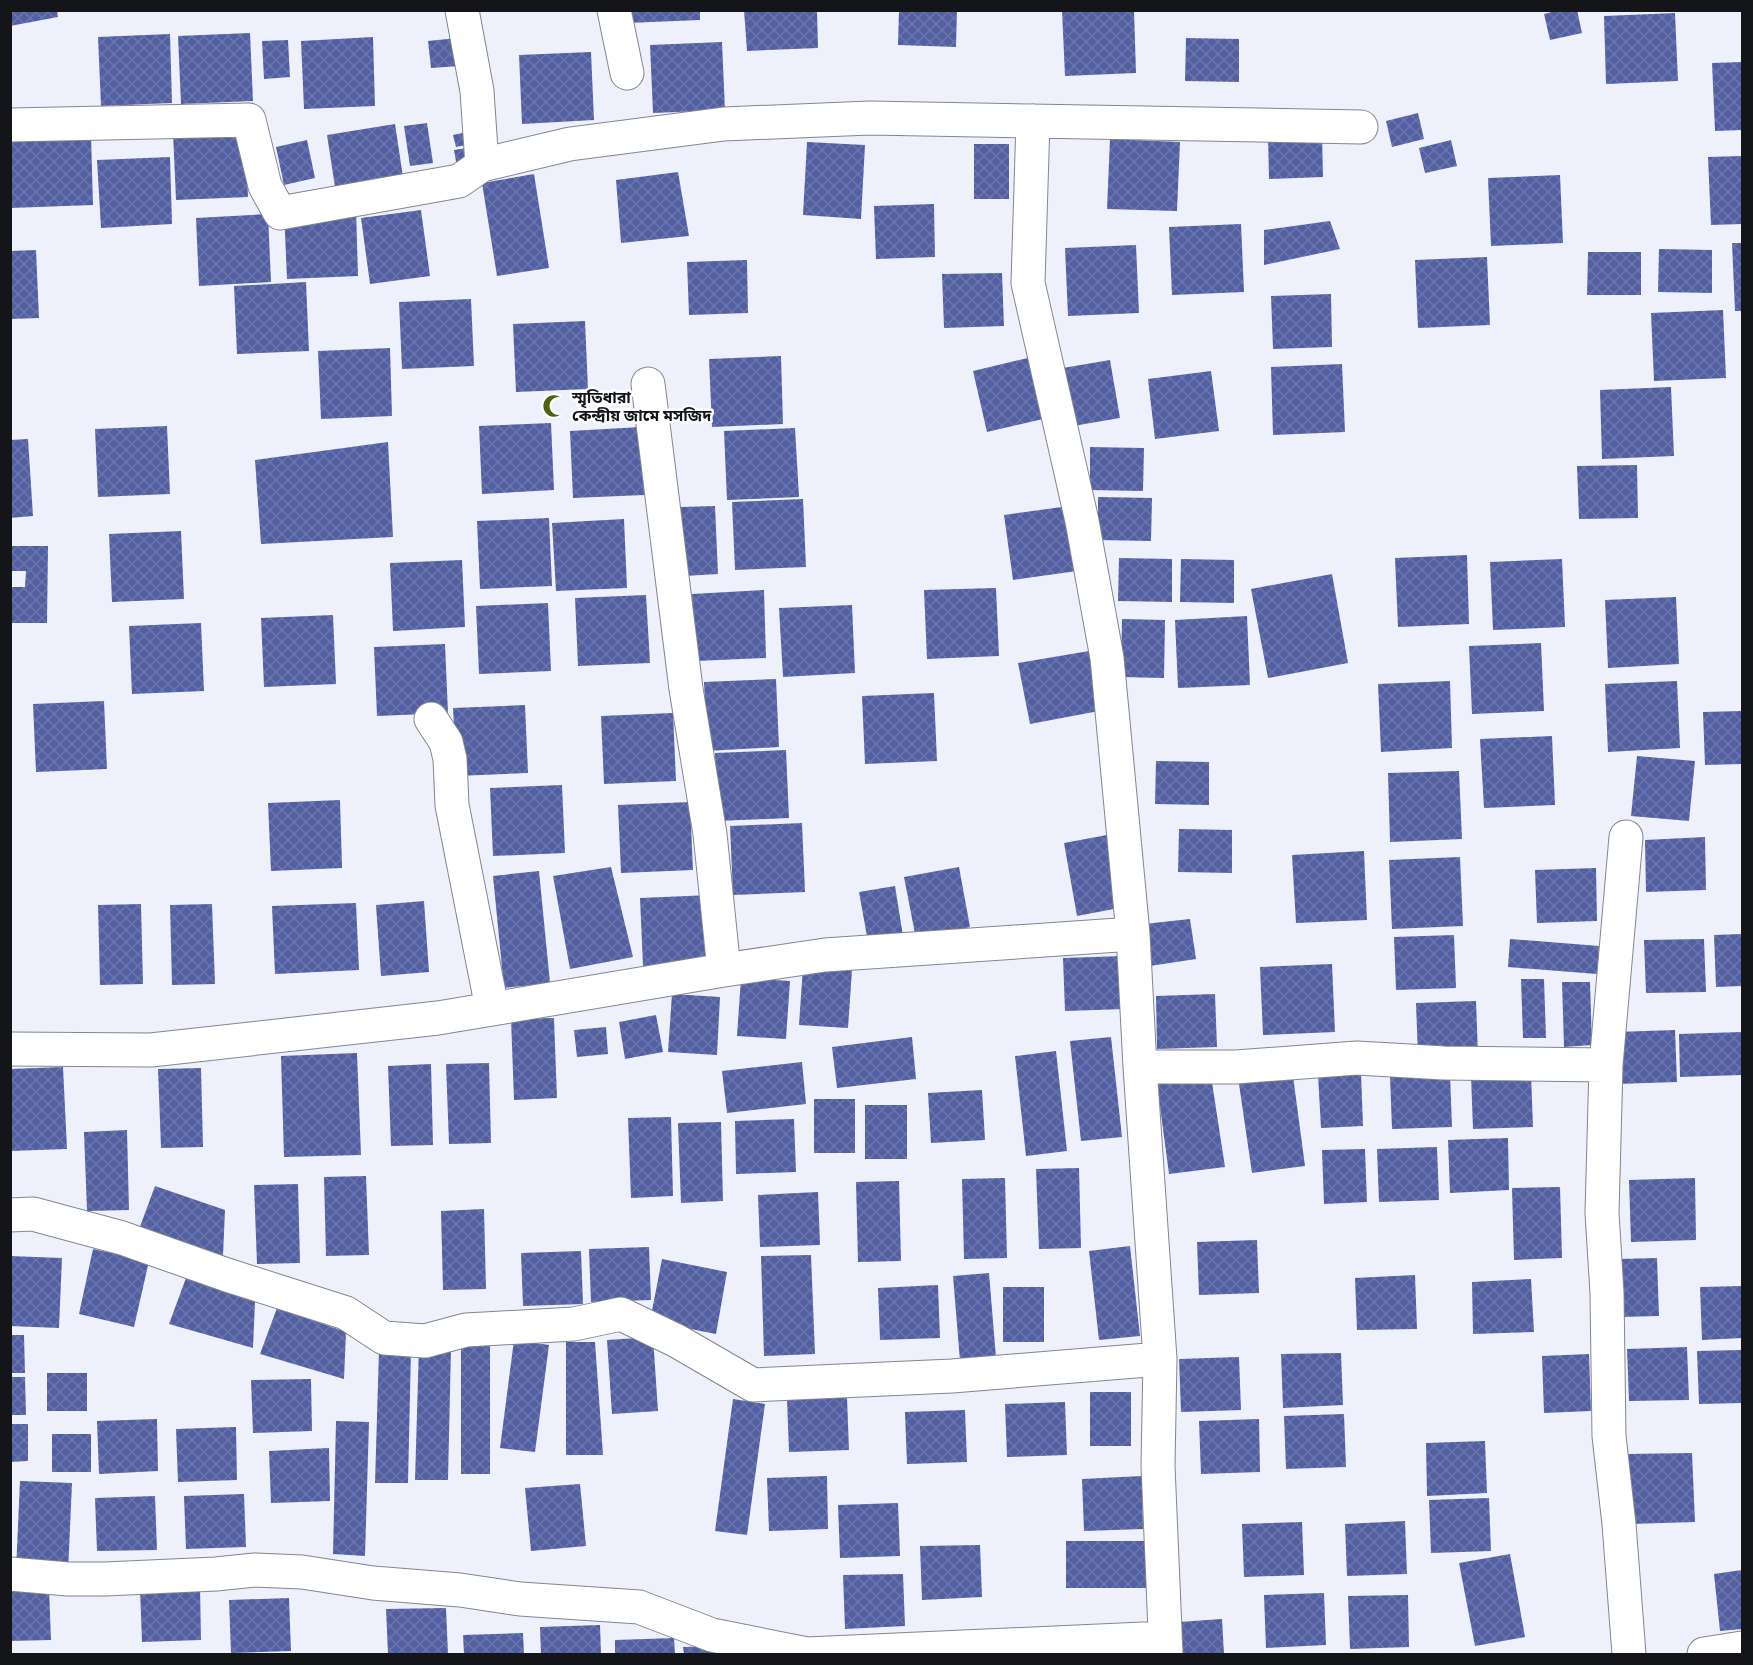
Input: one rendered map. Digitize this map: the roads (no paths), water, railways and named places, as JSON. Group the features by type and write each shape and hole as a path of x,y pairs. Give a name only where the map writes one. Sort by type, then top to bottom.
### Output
{"street":[{"path":"462,10 477,90 482,165"},
{"path":"614,10 627,73"},
{"path":"10,125 249,120 265,186 280,213 459,181 482,165 570,144 724,124 870,118 1362,127"},
{"path":"10,1574 68,1579 105,1579 255,1570 302,1572 373,1583 460,1590 520,1599 639,1607 712,1635 807,1654 1166,1646 1158,1466 1160,1359 1133,934 1107,658 1082,521 1028,283 1033,121"},
{"path":"648,384 686,689 710,834 724,970"},
{"path":"431,719 446,742 450,759 452,805 492,1008"},
{"path":"1626,837 1606,1065 1602,1213 1607,1305 1609,1436 1619,1524 1629,1654"},
{"path":"10,1049 152,1050 438,1017 825,955 1133,934"},
{"path":"1140,1067 1236,1067 1357,1058 1444,1063 1606,1065"},
{"path":"10,1215 33,1214 122,1238 227,1275 346,1312 384,1338 425,1341 466,1330 574,1324 621,1314 677,1341 753,1385 952,1376 1160,1359"},
{"path":"1704,1654 1743,1648"}],"place":[{"name":"স্মৃতিধারা কেন্দ্রীয় জামে মসজিদ","path":"554,406"}]}
